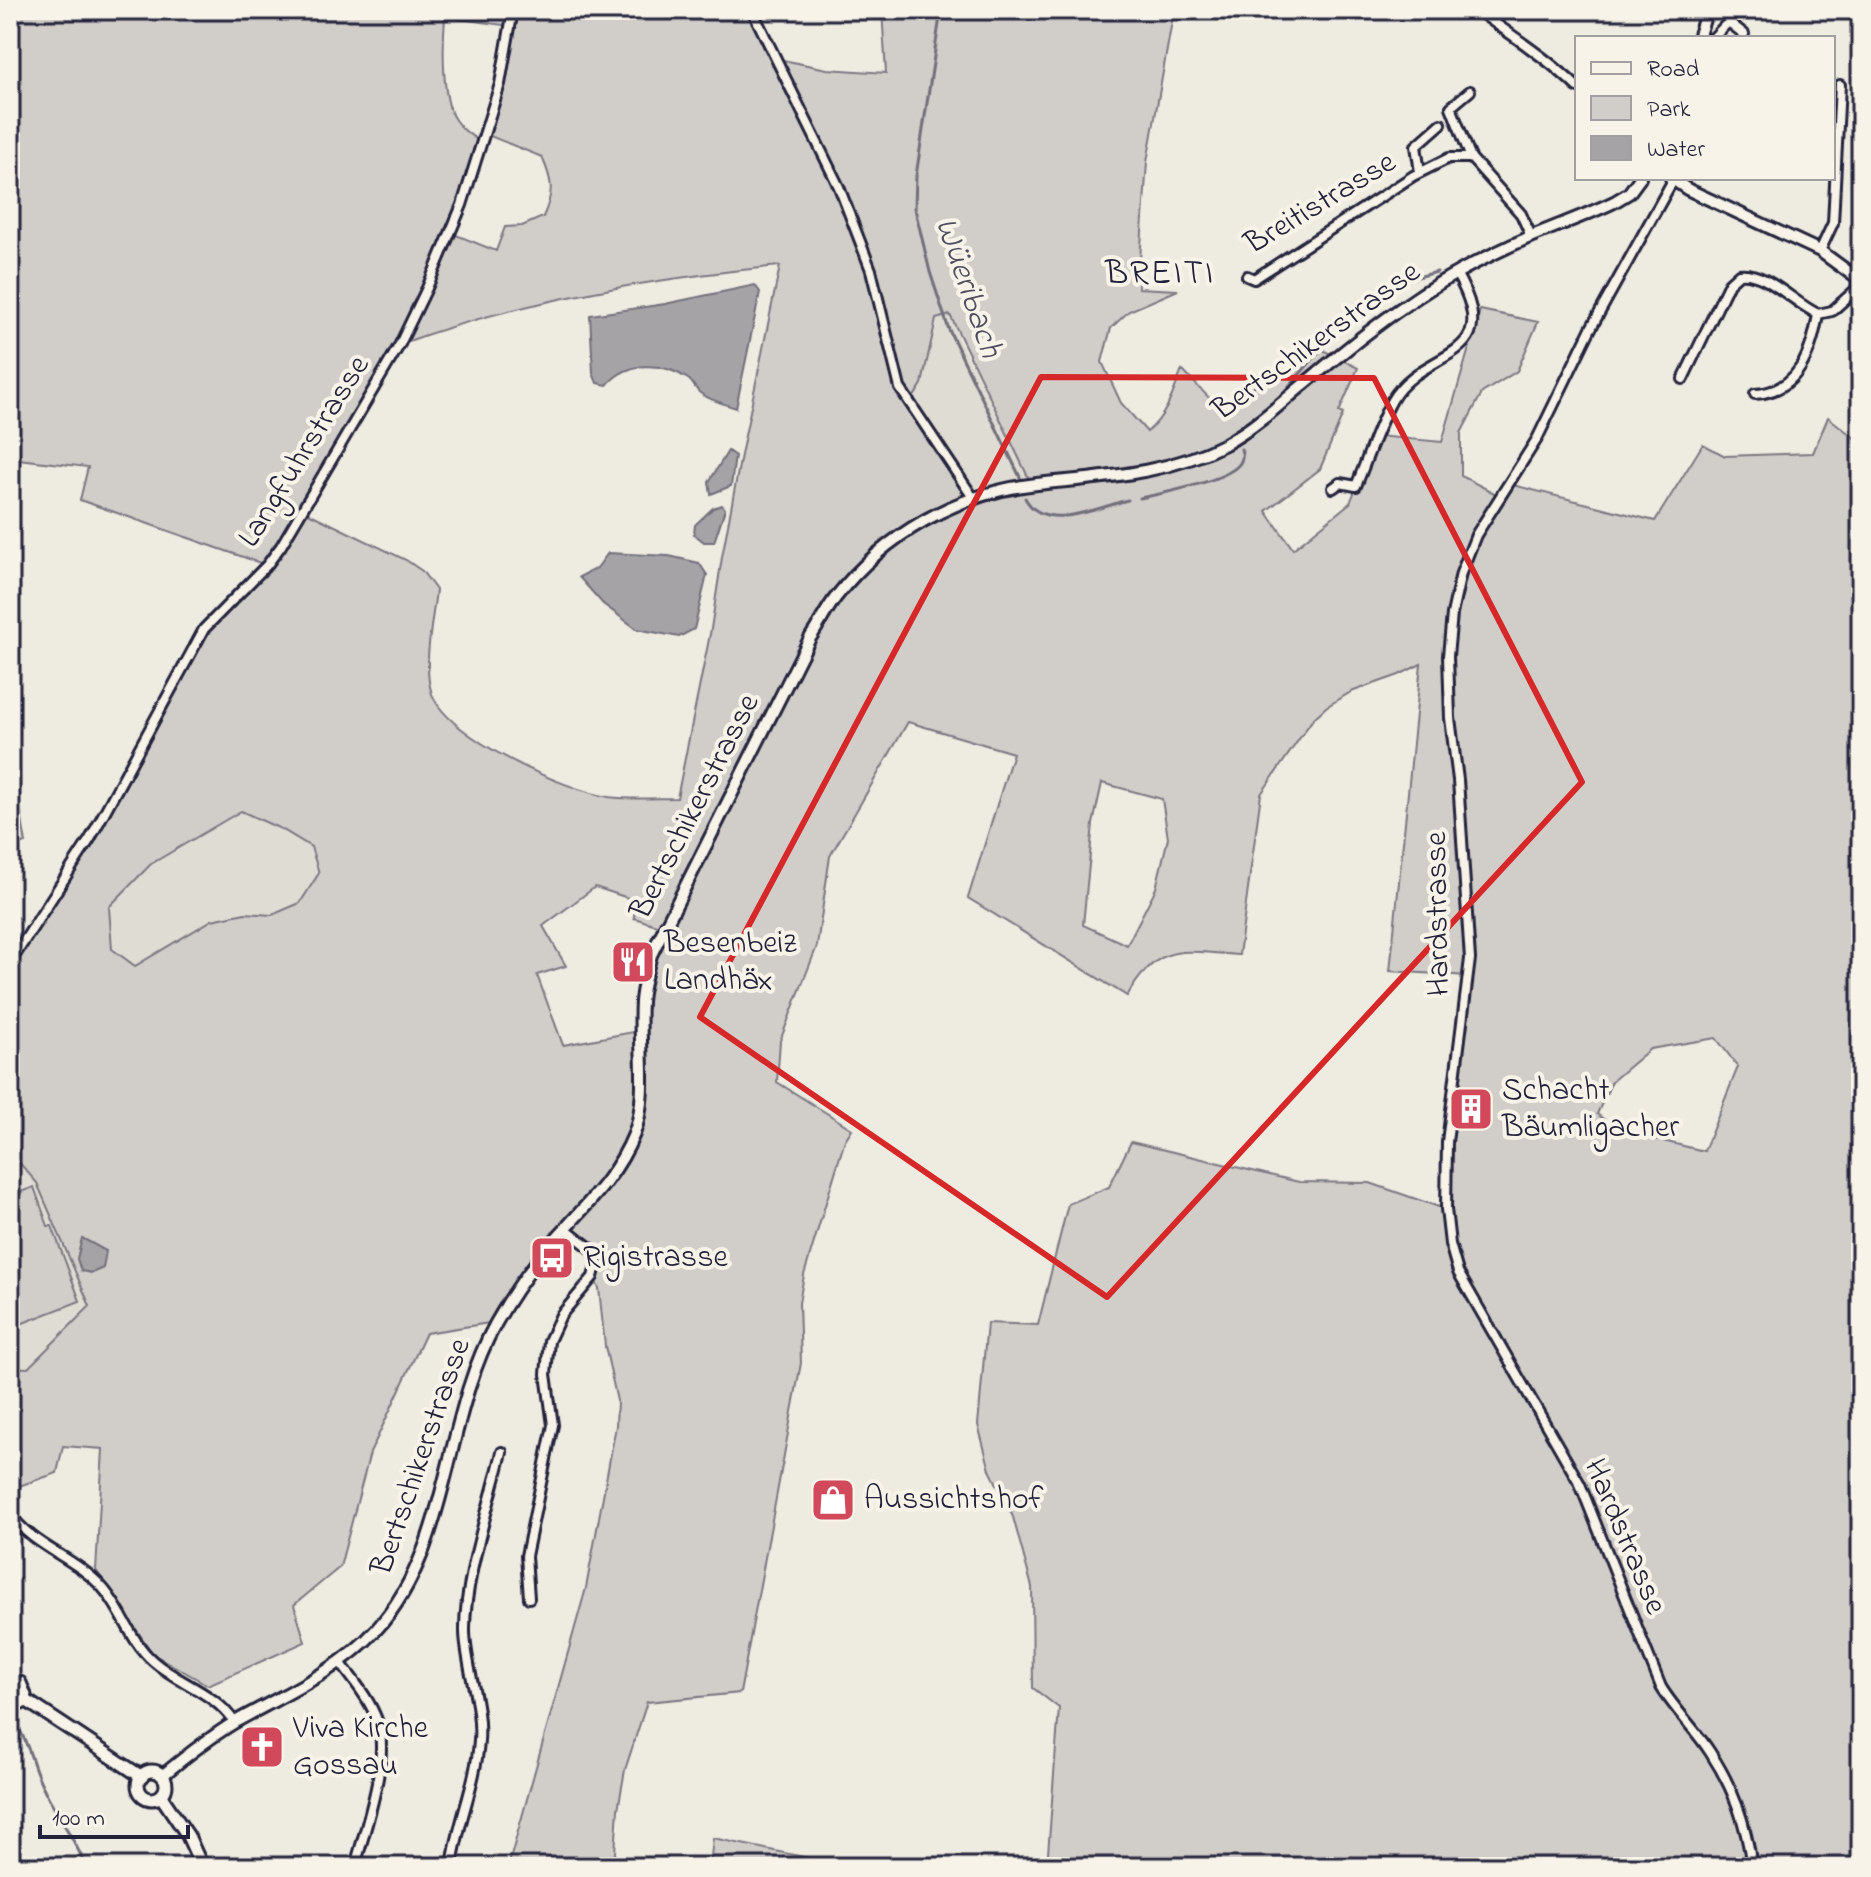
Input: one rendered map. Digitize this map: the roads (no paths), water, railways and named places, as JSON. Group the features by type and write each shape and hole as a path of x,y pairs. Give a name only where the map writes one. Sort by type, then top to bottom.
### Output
{"main road":[{"path":"10,1681 16,1681 23,1687 24,1699 18,1706 10,1707"},
{"path":"24,1699 142,1777"},
{"path":"152,1771 162,1776 166,1787 161,1796 148,1799 141,1793 139,1785 142,1777 152,1771"},
{"path":"161,1796 188,1836 202,1867"}],"street":[{"name":"Langfuhrstrasse","path":"10,963 90,839 204,629 267,565 281,546 400,344 462,205 500,84 513,10"},
{"path":"752,10 835,176 871,270 900,388 974,499"},
{"path":"1477,10 1548,59 1575,85"},
{"path":"1700,36 1707,10"},
{"path":"1715,36 1740,10"},
{"path":"1730,23 1744,34"},
{"path":"1820,251 1833,223 1840,85"},
{"path":"1470,91 1451,107 1471,158 1521,214 1531,236"},
{"name":"Breitistrasse","path":"1420,172 1416,146 1441,124"},
{"name":"Breitistrasse","path":"1247,276 1254,279 1420,172 1449,158 1471,158"},
{"name":"Bertschikerstrasse","path":"162,1776 200,1745 340,1662 374,1633 408,1588 432,1524 475,1370 496,1324 535,1265 602,1189 622,1159 635,1131 641,1100 641,998 651,955 810,638 835,598 866,564 899,535 934,514 974,499 1032,485 1133,475 1194,459 1260,421 1404,305 1456,273 1531,236 1608,205 1629,193 1639,180"},
{"name":"Hardstrasse","path":"1671,180 1590,330 1537,439 1476,535 1461,573 1452,614 1448,656 1450,718 1459,794 1470,959 1447,1142 1446,1209 1450,1244 1458,1272 1580,1484 1661,1687 1709,1750 1732,1790 1747,1827 1752,1867"},
{"path":"1674,180 1820,251 1861,283 1832,311 1818,314 1776,287 1748,274 1739,274 1729,283 1683,379"},
{"path":"1333,488 1340,483 1356,486 1392,400 1404,386 1456,352 1466,341 1472,327 1472,310 1456,273"},
{"path":"1755,394 1783,388 1799,371 1814,337 1818,314"},
{"path":"529,1598 526,1556 553,1425 546,1374 549,1341 561,1315 593,1277 597,1262 593,1250 566,1229"},
{"path":"452,1867 454,1845 477,1761 480,1737 479,1713 467,1658 465,1630 468,1594 502,1452"},
{"path":"10,1514 34,1540 100,1585 152,1660 215,1701 235,1723"},
{"path":"340,1662 370,1704 378,1724 381,1754 355,1867"}],"water":[{"path":"755,285 760,292 736,408 712,400 678,373 656,367 624,371 607,385 597,383 593,373 590,315 665,304"},
{"path":"728,451 735,456 731,486 711,494 709,482"},
{"path":"722,505 725,509 714,542 704,542 694,534 695,525 713,508"},
{"path":"608,553 669,556 699,563 707,575 694,629 679,637 637,629 603,604 579,577 597,568"},
{"path":"82,1238 106,1251 103,1268 92,1273 81,1271 77,1259"}],"waterway":[{"name":"Wüeribach","path":"941,10 916,176 915,209 930,272 949,330 1020,477"},
{"name":"Wüeribach","path":"1289,386 1359,308 1406,280 1437,272"},
{"name":"Wüeribach","path":"1140,498 1195,485 1225,474 1241,461 1241,449"},
{"name":"Wüeribach","path":"1025,498 1034,509 1058,516 1087,512 1128,500"},
{"path":"18,1727 42,1785 86,1867"}],"place":[{"name":"Besenbeiz Landhäx","path":"633,962"},
{"name":"Schacht Bäumligacher","path":"1471,1109"},
{"name":"Rigistrasse","path":"552,1258"},
{"name":"Aussichtshof","path":"833,1500"},
{"name":"Viva Kirche Gossau","path":"262,1747"}],"district":[{"name":"BREITI","path":"1160,275"}]}
